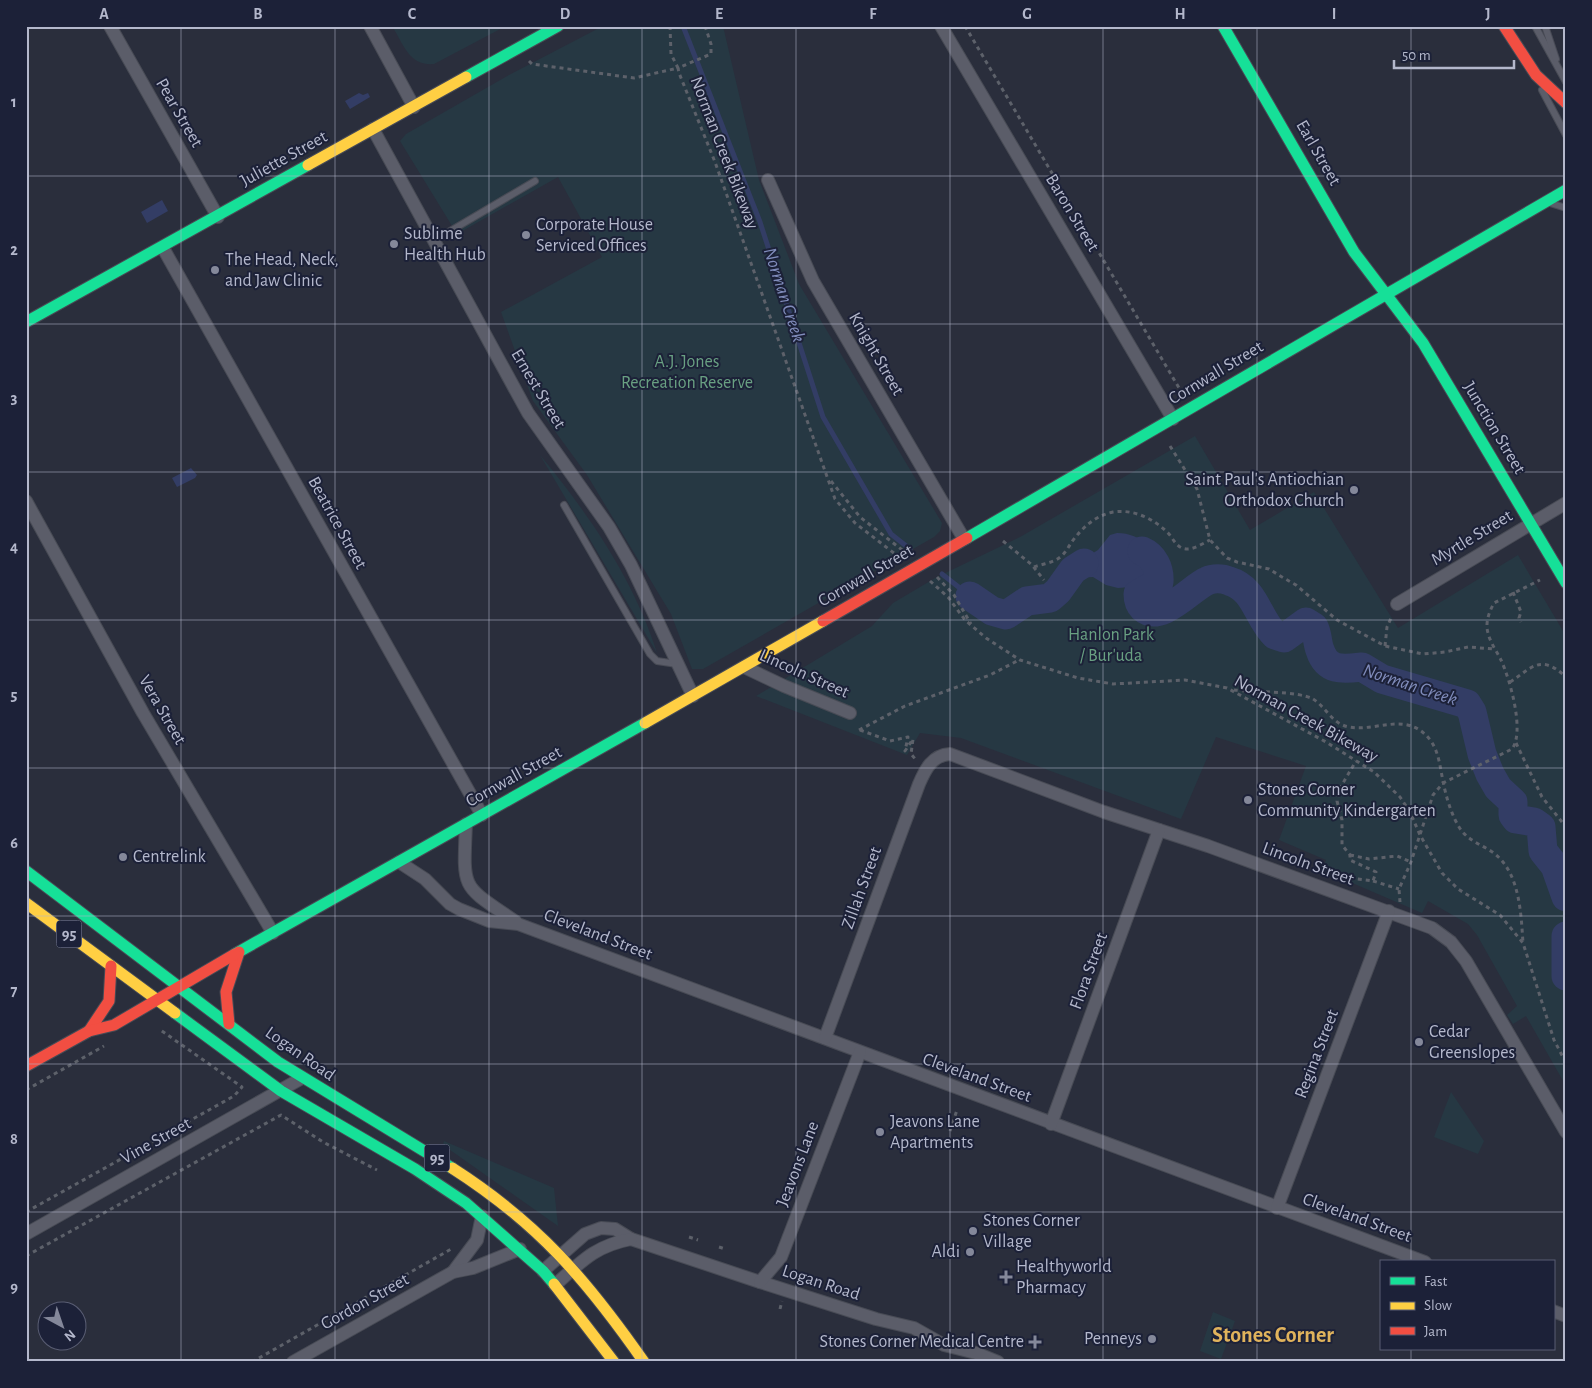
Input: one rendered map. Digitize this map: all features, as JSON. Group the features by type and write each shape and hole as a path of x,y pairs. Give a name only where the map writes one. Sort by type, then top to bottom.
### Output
{"main road":[{"name":"Juliette Street","path":"26,322 163,248 558,26"},
{"name":"Earl Street","path":"1223,26 1354,252 1387,294"},
{"path":"1504,26 1536,75 1566,103"},
{"name":"Cornwall Street","path":"89,1031 114,1025 239,952 744,667 1566,190"},
{"name":"Junction Street","path":"1387,294 1422,343 1566,583"},
{"name":"Logan Road","path":"26,871 302,1078 453,1167 507,1206 560,1254 573,1269"},
{"name":"95","path":"26,902 281,1091 415,1169 482,1216 520,1249 556,1285 614,1362"},
{"path":"229,1024 226,992 239,952"},
{"path":"26,1066 89,1031 108,1008 111,993 111,966"},
{"name":"95","path":"573,1269 599,1299 644,1362"}],"street":[{"name":"Pear Street","path":"110,26 218,216"},
{"path":"370,26 414,107"},
{"name":"Baron Street","path":"941,26 1173,418"},
{"name":"Ernest Street","path":"374,129 528,413 610,527 692,696"},
{"name":"Knight Street","path":"768,180 813,281 964,539"},
{"name":"Beatrice Street","path":"163,248 482,815"},
{"name":"Vera Street","path":"26,501 143,713 273,933"},
{"name":"Myrtle Street","path":"1397,604 1566,503"},
{"name":"Lincoln Street","path":"744,667 850,713"},
{"name":"Lincoln Street","path":"941,755 958,756 1104,812 1318,887 1394,909 1432,928 1460,951 1566,1132"},
{"name":"Zillah Street","path":"825,1038 924,772 931,762 941,755"},
{"name":"Cleveland Street","path":"466,824 464,871 470,887 482,900 518,924 1050,1124 1420,1260"},
{"name":"Flora Street","path":"1050,1124 1159,830"},
{"name":"Cleveland Street","path":"399,862 425,879 450,904 459,909 489,921 518,924"},
{"name":"Regina Street","path":"1277,1208 1394,909"},
{"name":"Jeavons Lane","path":"760,1282 781,1257 860,1052"},
{"name":"Vine Street","path":"26,1234 302,1078"},
{"name":"Gordon Street","path":"453,1272 477,1240 482,1216"},
{"name":"Logan Road","path":"543,1271 560,1254 585,1234 601,1228 615,1230 631,1238 760,1282 876,1320 914,1328 944,1345 976,1353 998,1362"},
{"path":"556,1285 603,1246 631,1238"},
{"name":"Gordon Street","path":"293,1362 453,1272 473,1268 520,1249"},
{"path":"1554,1311 1566,1316"}],"lane":[{"path":"1535,26 1566,82"},
{"path":"1545,26 1562,74"},
{"path":"1536,75 1549,106 1566,135"},
{"path":"435,240 535,181"},
{"path":"1546,202 1566,208"},
{"path":"564,505 650,654 657,662 677,664"}],"path":[{"path":"529,61 532,64 634,78 652,76 680,67 671,54 670,26"},
{"name":"Norman Creek Bikeway","path":"705,26 712,50 708,56 680,67 835,499 847,516 898,557"},
{"path":"965,26 1182,393"},
{"path":"1170,446 1197,489 1210,540 1227,558 1269,570 1282,577 1296,585 1337,620 1385,646 1423,654 1468,647 1494,648"},
{"name":"Norman Creek Bikeway","path":"828,479 860,517 906,553"},
{"path":"1034,567 1060,558 1082,528 1097,518 1113,512 1127,511 1142,516 1166,532 1174,543 1181,548 1197,547 1210,540"},
{"path":"1003,541 1034,567 1044,580"},
{"name":"Norman Creek Bikeway","path":"937,577 954,595 971,625"},
{"path":"1540,580 1494,603 1489,612 1488,632 1510,682 1516,726 1516,743 1542,798 1566,827"},
{"name":"Norman Creek Bikeway","path":"930,581 948,597 965,620 986,638 1020,660 1078,678 1104,682 1185,680 1230,690 1318,737 1356,760 1383,780 1400,797 1410,812 1420,836 1447,878 1458,889 1500,915 1523,944 1554,1040 1565,1062"},
{"path":"1513,592 1521,612 1519,618 1522,622"},
{"path":"1385,646 1387,627 1397,604"},
{"path":"924,772 911,754 914,739 905,751 908,737 890,741 859,730 905,706 990,675 1020,660"},
{"path":"1510,682 1532,666 1546,665 1558,670 1566,677"},
{"path":"1230,690 1306,696 1318,703 1336,721 1349,727 1393,723 1410,725 1420,731 1435,748 1443,783 1462,831 1468,838 1495,854 1510,873 1518,902 1523,944"},
{"path":"1394,909 1399,889 1420,836 1432,795 1443,783 1512,749 1516,743"},
{"path":"1356,760 1340,788 1337,801 1342,820 1342,845 1350,855 1350,860 1376,872 1373,881"},
{"path":"1350,855 1368,859 1397,856 1411,862"},
{"path":"1318,887 1322,874 1373,881 1399,889"},
{"path":"26,1212 234,1096 242,1087 159,1029"},
{"path":"26,1090 112,1042"},
{"path":"950,1131 957,1110"},
{"path":"26,1256 281,1115 323,1142 385,1174"},
{"path":"689,1237 698,1240"},
{"path":"252,1362 458,1245"},
{"path":"719,1247 725,1249"}],"green space":[{"path":"392,26 506,26 434,64 426,64 419,62 408,53"},
{"name":"A.J. Jones Recreation Reserve","path":"603,26 723,26 759,180 799,284 942,523 940,531 934,537 703,669 692,669 671,614 587,475 533,401 501,312 602,257 558,177 457,234 400,141 406,134 509,75"},
{"name":"Hanlon Park / Bur'uda","path":"1195,436 1250,530 1314,492 1398,628 1518,555 1566,636 1566,1086 1526,1016 1513,1024 1507,1015 1517,1006 1477,935 1468,924 1428,901 1422,913 1322,870 1326,860 1279,840 1306,766 1216,737 1181,819 961,738 920,733 907,755 756,696 872,626 893,603 937,577 1020,537"},
{"path":"540,455 593,525 623,573 636,599 657,653"},
{"path":"1451,1092 1484,1141 1478,1154 1434,1137"},
{"path":"444,1141 554,1188 558,1226 443,1145"},
{"path":"1213,1312 1235,1321 1221,1359 1200,1351"}],"water":[{"path":"359,93 363,95 368,93 370,97 350,109 345,101"},
{"path":"162,200 168,211 147,223 141,212"},
{"path":"191,468 197,475 195,478 177,487 172,478"},
{"path":"1117,533 1134,536 1148,545 1161,566 1163,574 1159,582 1147,577 1130,587 1118,588 1106,585 1093,577 1075,578 1058,591 1072,566 1098,550 1110,535"}],"waterway":[{"name":"Norman Creek","path":"683,26 760,222 823,417 891,534 910,549"},
{"name":"Norman Creek","path":"1142,551 1150,556 1158,572 1159,582 1138,594 1143,608 1150,612 1167,608 1207,581 1215,579 1226,580 1245,590 1275,635 1284,638 1306,622 1314,627 1323,657 1332,666 1337,668 1362,667 1382,679 1467,704 1472,712 1482,754 1490,774 1498,788 1513,802 1513,815 1516,819 1534,822 1541,827 1543,851 1555,866 1566,897"},
{"name":"Norman Creek","path":"970,596 992,611 1006,615 1027,601 1050,598 1058,591 1073,570 1084,563"},
{"name":"Norman Creek","path":"942,574 970,596"},
{"name":"Norman Creek","path":"1566,936 1566,976"}],"traffic: fast":[{"path":"466,77 558,26"},
{"path":"1223,26 1354,252 1423,343 1566,583"},
{"path":"26,322 308,165"},
{"path":"967,538 1566,190"},
{"path":"235,954 645,723"},
{"path":"26,871 278,1062 452,1168"},
{"path":"175,1013 281,1091 415,1169 466,1203 543,1271 554,1284"}],"traffic: slow":[{"path":"308,165 466,77"},
{"path":"645,723 823,621"},
{"path":"26,903 175,1013"},
{"path":"452,1168 510,1210 558,1255 602,1304 644,1362"},
{"path":"554,1284 614,1362"}],"traffic: jam":[{"path":"1504,26 1536,75 1566,103"},
{"path":"823,621 967,538"},
{"path":"229,1024 226,992 239,952"},
{"path":"26,1066 89,1031 114,1025 235,954"},
{"path":"89,1031 109,1001 111,966"}],"place":[{"name":"Corporate House Serviced Offices","path":"526,235"},
{"name":"Sublime Health Hub","path":"394,244"},
{"name":"The Head, Neck, and Jaw Clinic","path":"215,270"},
{"name":"Saint Paul's Antiochian Orthodox Church","path":"1354,490"},
{"name":"Stones Corner Community Kindergarten","path":"1248,800"},
{"name":"Centrelink","path":"123,857"},
{"name":"Cedar Greenslopes","path":"1419,1042"},
{"name":"Jeavons Lane Apartments","path":"880,1132"},
{"name":"Stones Corner Village","path":"973,1231"},
{"name":"Aldi","path":"970,1252"},
{"name":"Healthyworld Pharmacy","path":"1006,1277"},
{"name":"Penneys","path":"1152,1339"},
{"name":"Stones Corner Medical Centre","path":"1035,1342"}],"district":[{"name":"Stones Corner","path":"1273,1335"}]}
